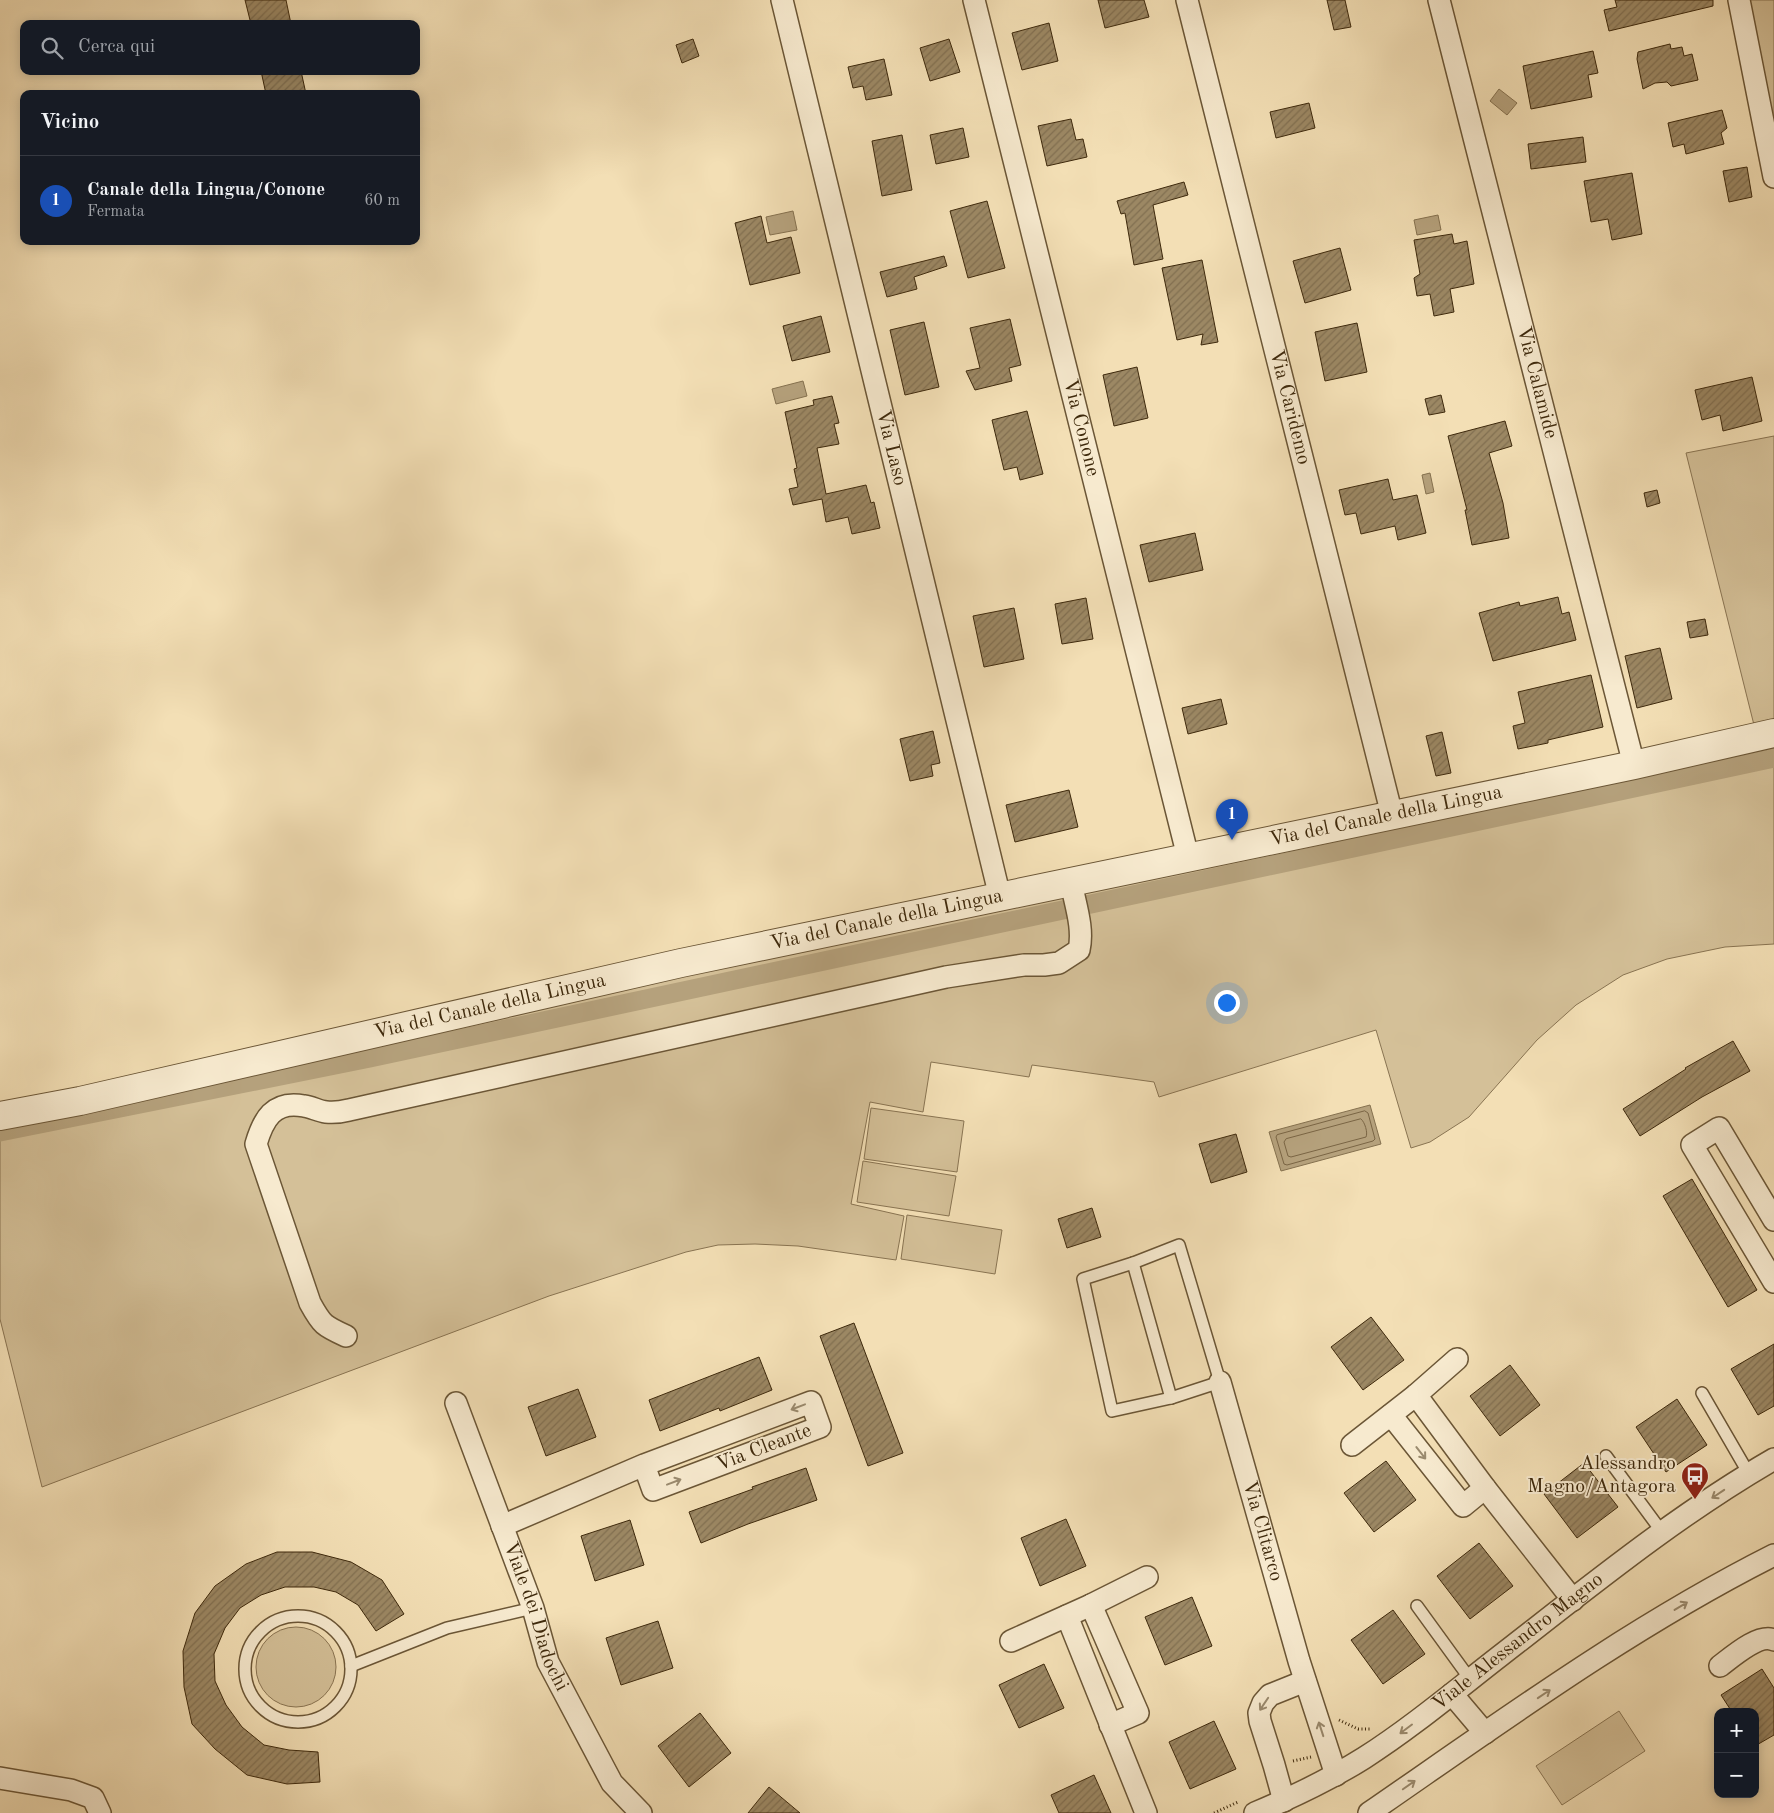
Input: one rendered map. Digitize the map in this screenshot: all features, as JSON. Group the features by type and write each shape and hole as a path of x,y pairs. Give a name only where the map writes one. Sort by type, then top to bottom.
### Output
{"street":[{"name":"Via Laso","path":"782,0 1000,896"},
{"name":"Via Conone","path":"974,0 1188,857"},
{"name":"Via Caridemo","path":"1187,0 1392,815"},
{"name":"Via Calamide","path":"1439,0 1634,765"},
{"path":"1739,0 1774,177"},
{"name":"Via del Canale della Lingua","path":"0,1116 80,1101 690,961 1000,896 1072,890 1188,857 1634,765 1774,734"},
{"path":"346,1336 320,1322 310,1303 256,1144 266,1117 280,1108 302,1105 327,1112 349,1110 946,977 1016,966 1059,963 1079,950 1081,941 1072,890"},
{"path":"1774,1220 1719,1128 1692,1145 1774,1282"},
{"path":"1352,1445 1416,1395 1457,1359"},
{"name":"Via Clitarco","path":"1220,1382 1306,1681 1336,1775"},
{"path":"1416,1395 1485,1488 1573,1600"},
{"name":"Via Cleante","path":"502,1526 644,1465 811,1402 820,1426 653,1490 644,1465"},
{"name":"Viale dei Diadochi","path":"456,1403 533,1608 548,1662 612,1783 641,1813"},
{"path":"1391,1415 1463,1506 1485,1488"},
{"name":"Viale Alessandro Magno","path":"1255,1813 1336,1775 1389,1741 1662,1532 1774,1459"},
{"path":"1369,1813 1485,1733 1640,1631 1774,1554"},
{"path":"1011,1641 1147,1578"},
{"path":"1091,1605 1138,1713 1110,1725"},
{"path":"1067,1616 1146,1813"},
{"path":"1720,1666 1760,1639 1770,1638 1774,1640"},
{"path":"1284,1801 1260,1721 1260,1708 1266,1699 1274,1693 1306,1681"},
{"path":"1452,1694 1485,1733"},
{"path":"0,1778 71,1790 93,1798 100,1813"}],"lane":[{"name":"Via Clitarco","path":"1179,1245 1220,1382 1171,1398 1112,1411 1082,1279 1134,1263 1179,1245"},
{"path":"1134,1263 1171,1398"},
{"path":"1702,1393 1749,1474"},
{"path":"1606,1456 1662,1532"},
{"path":"1417,1606 1470,1679"},
{"path":"351,1666 447,1628 533,1608"},
{"path":"298,1616 315,1619 333,1630 346,1647 351,1666 347,1689 336,1706 328,1712 308,1721 289,1721 270,1715 255,1700 246,1679 246,1657 254,1640 261,1631 275,1622 298,1616"}],"path":[{"path":"1334,1714 1339,1720 1358,1729 1377,1729"},
{"path":"1274,1764 1329,1754"}],"shaded area":[{"path":"1739,0 1774,0 1774,177"},
{"path":"1774,436 1774,733 1757,737 1686,453"},
{"path":"1774,742 1774,944 1725,947 1667,959 1623,975 1576,1005 1537,1040 1469,1117 1430,1142 1411,1148 1376,1030 1159,1097 1154,1082 1032,1065 1029,1077 931,1062 923,1112 870,1102 851,1204 904,1216 896,1260 798,1246 755,1244 718,1245 686,1252 549,1296 42,1487 0,1319 0,1124"},
{"path":"871,1108 964,1121 957,1172 864,1159"},
{"path":"863,1161 956,1176 949,1216 857,1202"},
{"path":"907,1215 1002,1230 995,1274 901,1259"},
{"path":"296,1627 311,1630 324,1639 333,1652 336,1667 333,1682 324,1695 311,1704 296,1707 281,1704 268,1695 259,1682 256,1667 259,1652 268,1639 281,1630"},
{"path":"1619,1711 1645,1751 1562,1805 1536,1766"}],"water":[{"path":"1499,89 1517,103 1507,115 1490,101"},
{"path":"793,211 797,230 770,235 766,217"},
{"path":"1438,215 1441,230 1417,235 1414,220"},
{"path":"803,381 807,396 776,404 772,389"},
{"path":"1430,473 1434,492 1426,494 1422,475"},
{"path":"1370,1105 1381,1144 1281,1171 1269,1132"}],"building":[{"path":"245,0 286,0 290,20 250,20"},
{"path":"1098,0 1144,0 1149,17 1105,28"},
{"path":"1327,0 1345,0 1351,27 1334,30"},
{"path":"1615,0 1713,0 1713,6 1609,31 1604,10 1617,7"},
{"path":"1049,23 1058,61 1022,70 1012,33"},
{"path":"693,39 699,56 682,63 676,45"},
{"path":"949,39 960,72 930,81 920,48"},
{"path":"1670,44 1671,49 1682,47 1684,56 1692,54 1698,80 1671,86 1667,82 1655,83 1643,89 1637,59 1638,52"},
{"path":"1593,51 1598,73 1588,75 1592,97 1531,109 1523,66"},
{"path":"884,59 892,95 866,100 863,86 853,88 848,67"},
{"path":"262,75 302,75 305,90 265,90"},
{"path":"1309,103 1315,128 1276,138 1270,112"},
{"path":"1722,110 1727,128 1721,133 1724,144 1686,154 1684,144 1673,147 1668,123"},
{"path":"1071,119 1076,140 1083,139 1087,157 1047,166 1038,126"},
{"path":"963,128 969,157 936,164 930,135"},
{"path":"902,135 912,190 882,196 872,141"},
{"path":"1583,137 1586,162 1531,169 1528,144"},
{"path":"1747,167 1752,197 1729,202 1723,171"},
{"path":"1632,173 1642,234 1612,240 1608,219 1591,222 1584,181"},
{"path":"1184,182 1188,195 1153,205 1163,259 1134,265 1125,213 1121,214 1117,201"},
{"path":"987,201 1005,268 968,278 950,211"},
{"path":"761,216 767,243 791,237 800,273 750,285 735,223"},
{"path":"1452,234 1454,244 1467,241 1474,284 1450,289 1454,312 1434,316 1430,294 1417,296 1414,278 1420,274 1414,240"},
{"path":"1340,248 1351,290 1305,303 1293,261"},
{"path":"944,256 947,266 914,277 917,289 887,297 880,272"},
{"path":"1202,260 1218,342 1201,345 1203,334 1177,340 1162,268"},
{"path":"821,316 830,352 792,361 783,326"},
{"path":"1010,319 1021,365 1009,368 1012,381 975,390 966,371 980,368 970,328"},
{"path":"924,322 939,387 905,395 890,330"},
{"path":"1357,323 1367,372 1325,381 1315,332"},
{"path":"1137,367 1148,418 1114,426 1103,375"},
{"path":"1752,377 1762,421 1723,431 1720,415 1702,420 1695,390"},
{"path":"1441,395 1445,412 1429,415 1425,399"},
{"path":"832,396 839,423 834,424 839,444 817,448 826,494 866,485 871,503 874,502 880,528 852,534 848,517 826,522 822,499 793,505 789,489 798,487 794,469 797,468 785,412 814,405 813,400"},
{"path":"1027,411 1043,474 1020,480 1017,467 1004,470 992,420"},
{"path":"1505,421 1512,446 1489,453 1503,503 1509,538 1472,545 1465,510 1467,510 1448,436"},
{"path":"1388,479 1393,500 1417,495 1426,533 1398,540 1395,526 1361,534 1356,513 1345,515 1339,490"},
{"path":"1657,490 1660,503 1647,507 1644,493"},
{"path":"1195,533 1203,570 1149,582 1140,545"},
{"path":"1558,597 1562,614 1569,612 1576,640 1493,661 1479,613 1519,602 1520,606"},
{"path":"1086,598 1093,639 1062,644 1055,604"},
{"path":"1014,608 1024,659 984,667 973,616"},
{"path":"1705,619 1708,635 1690,638 1687,622"},
{"path":"1660,648 1672,699 1637,708 1625,656"},
{"path":"1591,675 1603,727 1548,740 1548,743 1518,749 1513,726 1525,723 1518,692"},
{"path":"1221,699 1227,724 1188,734 1182,708"},
{"path":"933,731 940,763 931,765 933,776 910,781 900,739"},
{"path":"1442,732 1451,773 1436,776 1426,736"},
{"path":"1069,790 1078,827 1015,842 1006,805"},
{"path":"1733,1041 1750,1071 1702,1097 1640,1136 1623,1109 1685,1068"},
{"path":"1236,1134 1247,1172 1211,1183 1199,1144"},
{"path":"1692,1179 1757,1290 1728,1307 1663,1196"},
{"path":"1092,1208 1101,1237 1067,1248 1058,1219"},
{"path":"1371,1317 1404,1360 1363,1390 1331,1347"},
{"path":"854,1323 903,1453 868,1466 820,1336"},
{"path":"1774,1344 1774,1406 1758,1415 1731,1369"},
{"path":"759,1357 772,1390 720,1411 719,1408 660,1431 649,1400"},
{"path":"1510,1365 1540,1405 1500,1436 1470,1396"},
{"path":"578,1389 596,1437 546,1456 528,1407"},
{"path":"1677,1399 1707,1445 1666,1472 1636,1427"},
{"path":"1386,1461 1416,1500 1374,1532 1344,1493"},
{"path":"1584,1463 1618,1507 1577,1538 1544,1494"},
{"path":"806,1468 817,1500 701,1543 689,1512"},
{"path":"1066,1519 1086,1566 1040,1586 1021,1538"},
{"path":"630,1520 644,1565 595,1581 581,1536"},
{"path":"1479,1543 1513,1586 1470,1619 1437,1576"},
{"path":"277,1552 312,1552 351,1562 382,1580 404,1614 376,1631 358,1605 336,1592 314,1587 285,1587 261,1595 240,1608 225,1628 214,1654 215,1681 226,1705 242,1727 264,1745 289,1750 318,1752 320,1782 287,1784 247,1775 215,1749 192,1724 184,1687 183,1651 195,1613 215,1586 246,1564"},
{"path":"1192,1597 1212,1646 1165,1665 1145,1617"},
{"path":"1393,1610 1425,1654 1383,1684 1351,1640"},
{"path":"658,1621 673,1668 621,1685 606,1638"},
{"path":"1044,1664 1064,1708 1019,1728 999,1685"},
{"path":"1762,1669 1774,1688 1774,1735 1759,1744 1759,1708 1729,1708 1721,1695"},
{"path":"700,1713 731,1753 689,1787 658,1746"},
{"path":"1214,1721 1236,1769 1190,1789 1169,1742"},
{"path":"1094,1775 1111,1813 1059,1813 1051,1795"},
{"path":"769,1787 800,1813 748,1813"}],"waterway":[{"path":"0,1132 370,1058 1774,758"}],"place":[{"name":"Canale della Lingua/Conone","path":"1232,840"},
{"name":"Alessandro Magno/Antagora","path":"1695,1500"}]}
